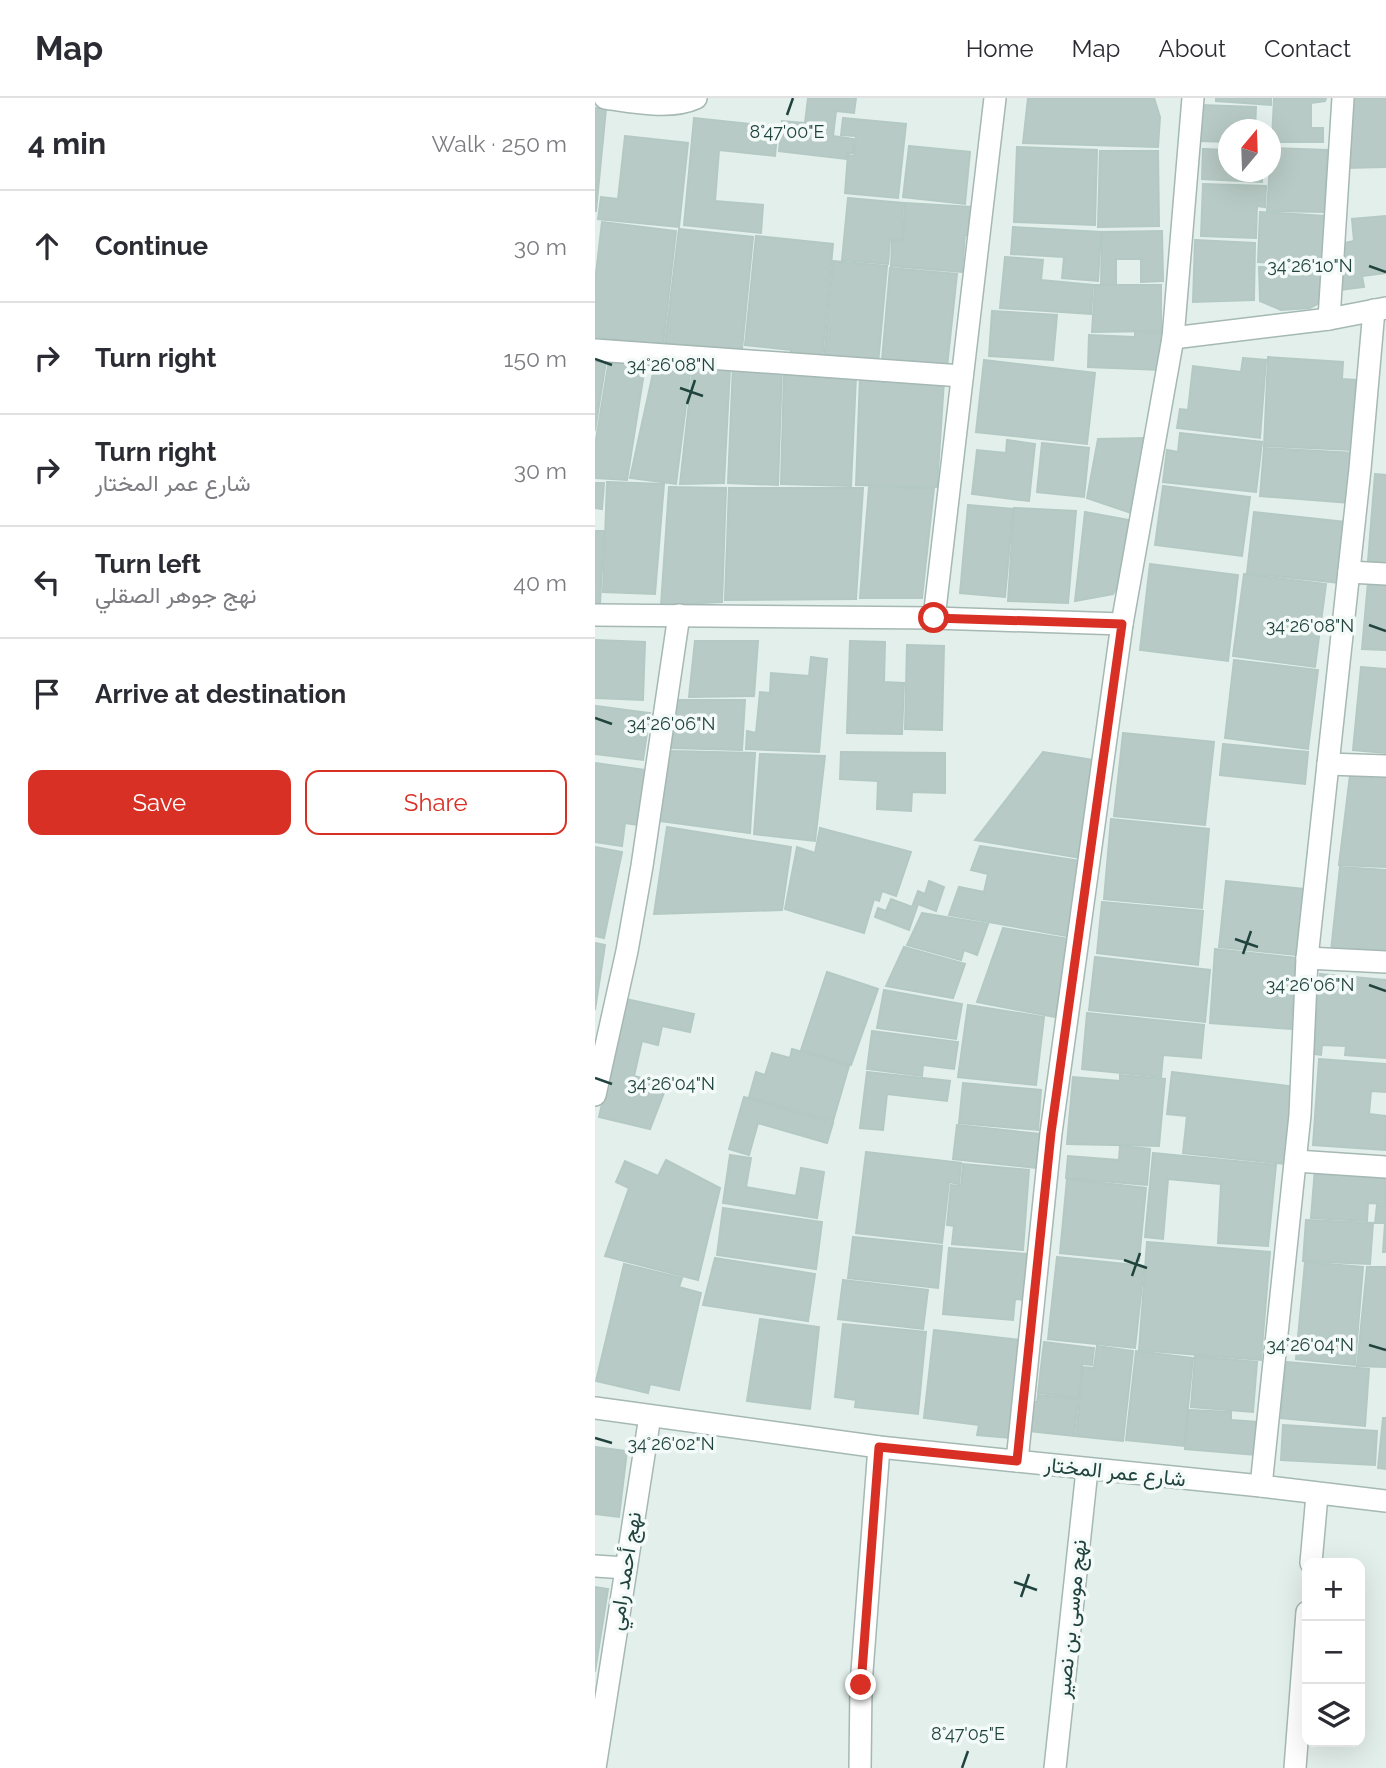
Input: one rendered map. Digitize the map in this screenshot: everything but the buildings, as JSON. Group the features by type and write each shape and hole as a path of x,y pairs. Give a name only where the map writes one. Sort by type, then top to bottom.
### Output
{"street":[{"path":"605,98 684,104 696,98"},
{"path":"934,618 995,98"},
{"path":"1017,1461 1051,1133 1122,624 1173,338 1193,98"},
{"path":"1329,319 1343,98"},
{"path":"1173,338 1329,319 1380,309 1307,958 1296,1161 1261,1486"},
{"path":"595,350 962,376"},
{"path":"1349,572 1386,574"},
{"path":"595,615 934,618 1122,624"},
{"path":"596,1086 627,951 640,878 679,615"},
{"path":"1328,764 1386,766"},
{"path":"1307,958 1386,962"},
{"path":"1296,1161 1386,1167"},
{"name":"شارع عمر المختار","path":"595,1408 879,1447 1261,1486 1386,1502"},
{"name":"نهج أحمد رامي","path":"595,1768 650,1416"},
{"path":"860,1768 861,1685 879,1447"},
{"name":"نهج موسى بن نصير","path":"1055,1768 1087,1470"},
{"path":"1311,1558 1317,1494"},
{"path":"595,1566 626,1568"},
{"path":"1295,1768 1306,1621"}],"route":[{"path":"861,1685 879,1447 1017,1461 1051,1133 1122,624 934,618"}]}
